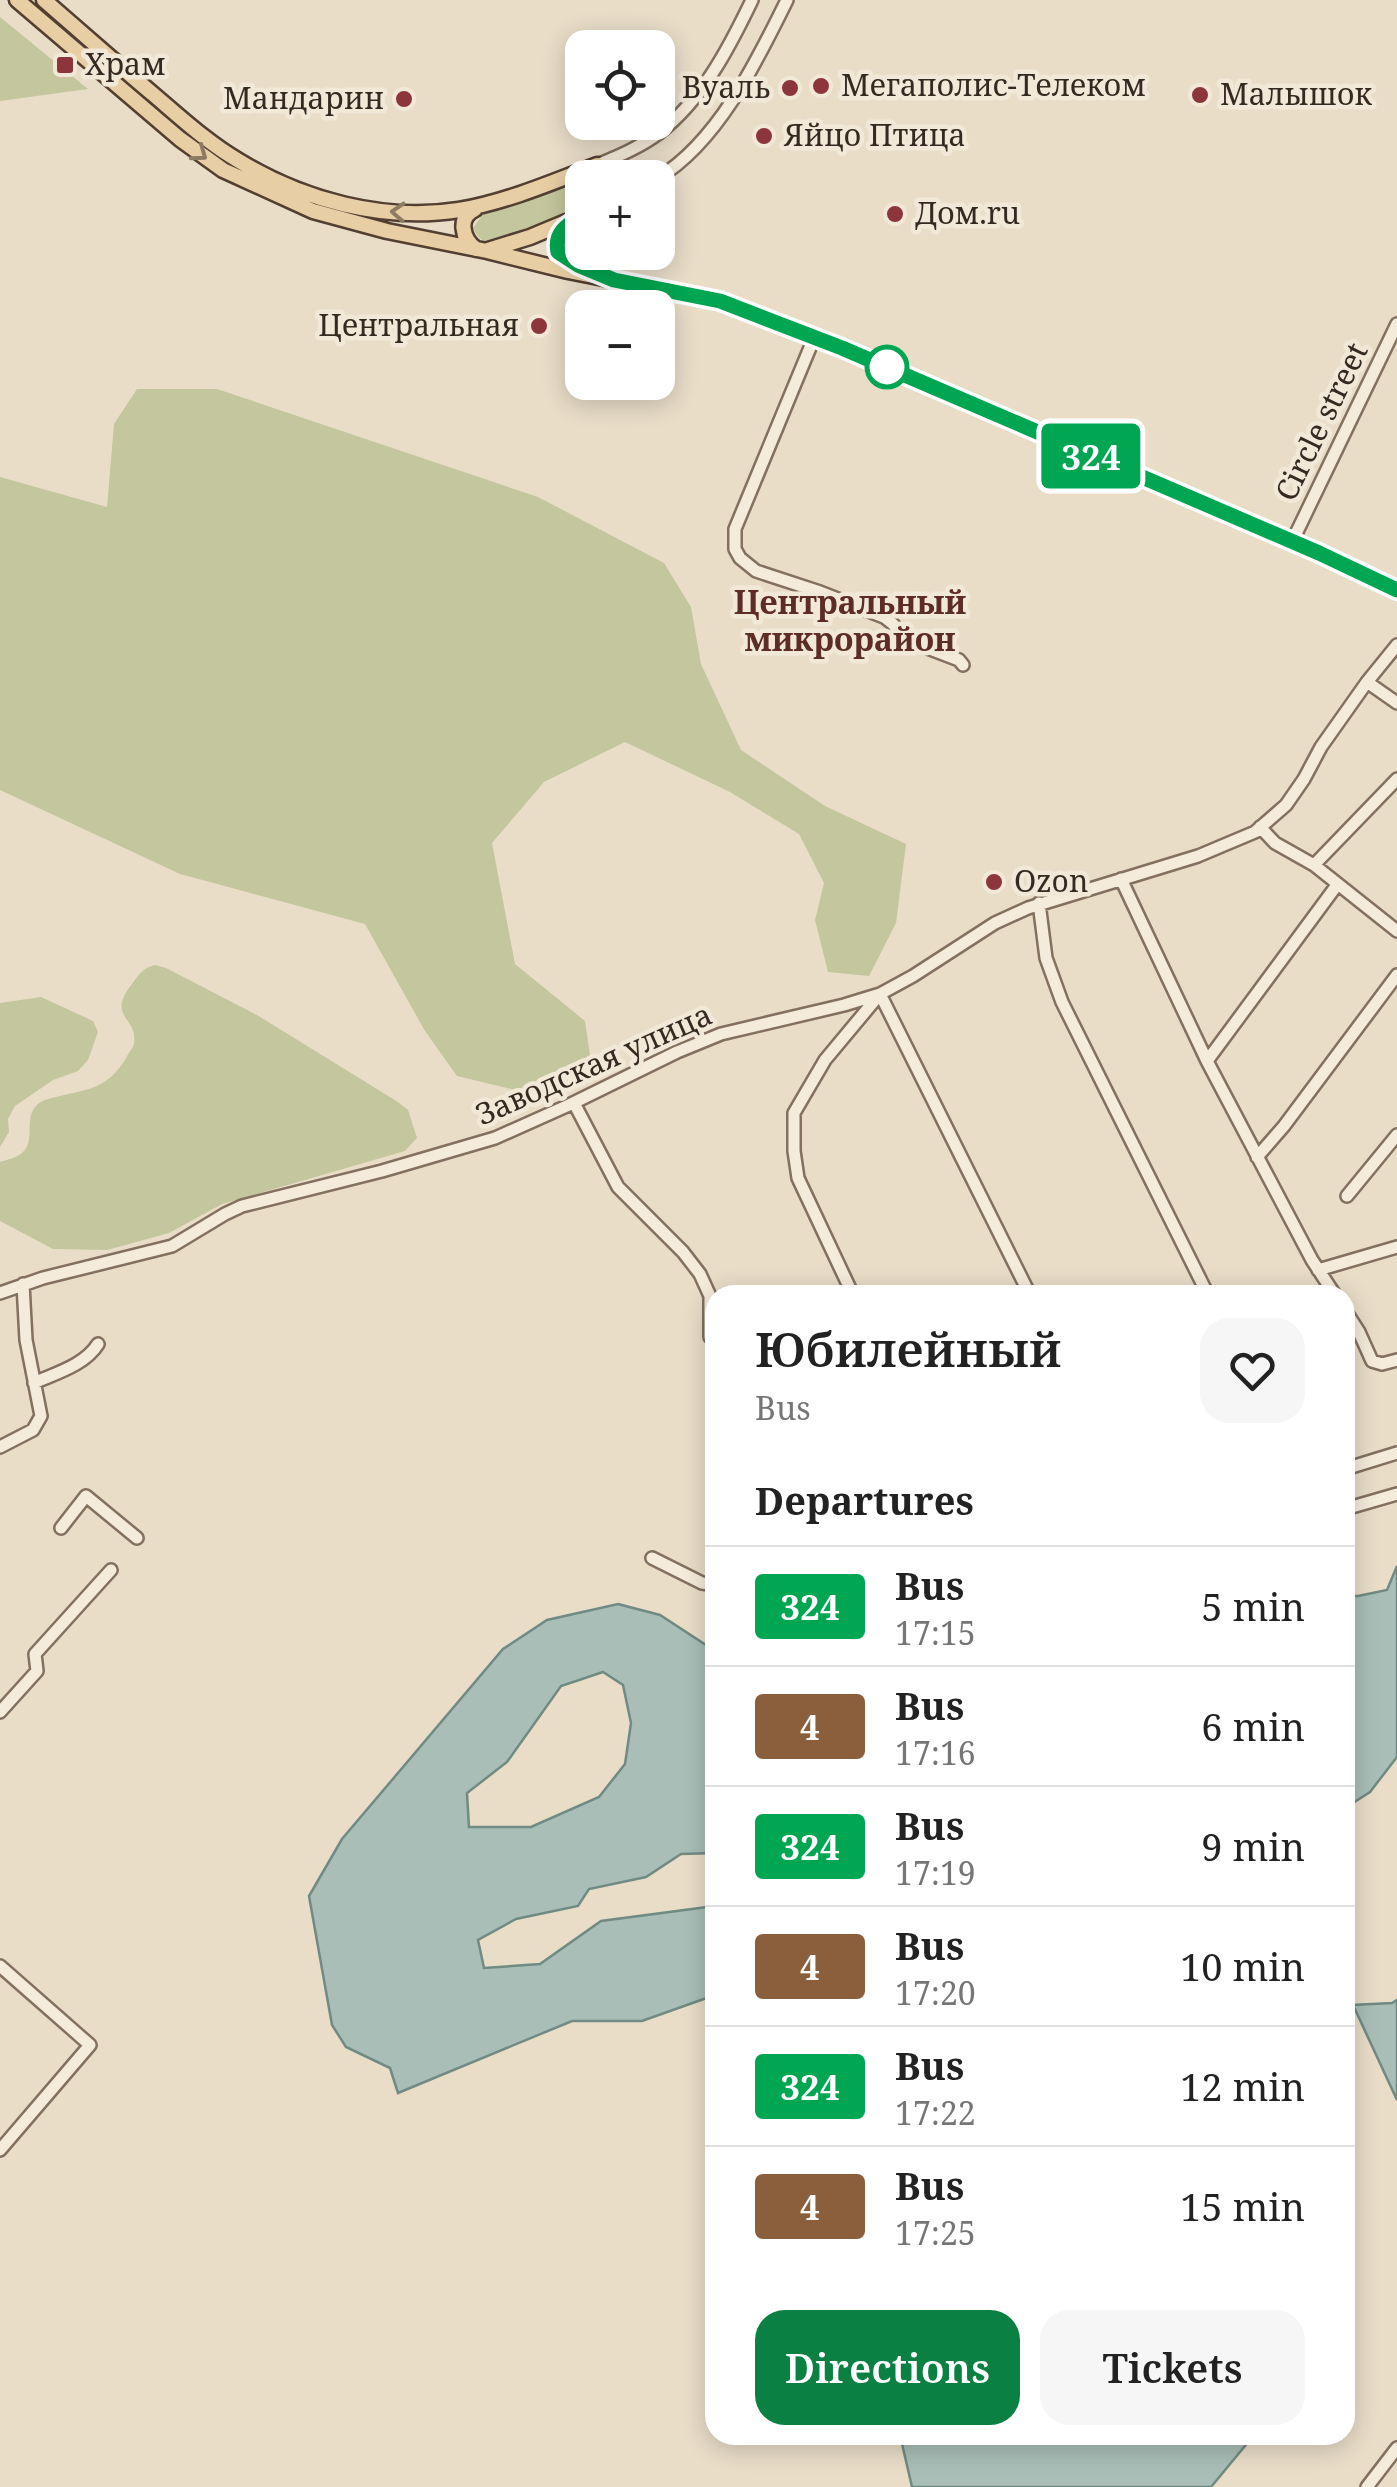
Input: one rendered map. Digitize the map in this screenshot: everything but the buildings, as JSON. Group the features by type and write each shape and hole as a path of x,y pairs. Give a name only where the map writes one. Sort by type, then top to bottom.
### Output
{"main road":[{"path":"17,0 222,170 313,211 548,267 720,301 885,366 1397,590"},
{"path":"44,0 193,128 239,161 319,197 394,213 460,210 565,176"},
{"path":"494,201 464,218 469,244 481,250 530,237 565,222"},
{"path":"565,227 556,242 558,252 565,257"},
{"path":"590,270 614,280"}],"street":[{"path":"607,160 661,132 682,112 708,81 752,0"},
{"path":"675,164 710,130 759,53 785,5 773,0"},
{"name":"Circle street","path":"1292,542 1397,324"},
{"path":"814,338 736,530 735,548 740,558 756,570 884,617 904,639 959,660 962,666"},
{"name":"Заводская улица","path":"0,1293 172,1246 242,1206 495,1138 721,1034 880,994 995,922 1039,903 1198,856 1255,832 1286,805 1321,746 1397,645"},
{"path":"1367,682 1397,703"},
{"path":"1314,865 1397,779"},
{"path":"1260,827 1275,843 1314,865 1397,931"},
{"path":"1120,879 1207,1061 1328,1285"},
{"path":"1207,1061 1337,885"},
{"path":"1039,903 1046,958 1062,1002 1203,1285"},
{"path":"1257,1156 1284,1126 1397,975"},
{"path":"848,1285 798,1178 794,1113 826,1060 880,994 1025,1285"},
{"path":"574,1103 618,1188 683,1252 705,1285"},
{"path":"1347,1196 1396,1138"},
{"path":"1318,1270 1397,1246"},
{"path":"0,1447 33,1430 41,1419 26,1340 23,1284"},
{"path":"1355,1330 1372,1361 1382,1364 1397,1360"},
{"path":"34,1383 87,1357 98,1344"},
{"path":"1355,1466 1397,1453"},
{"path":"1355,1506 1397,1494"},
{"path":"61,1528 86,1496 137,1538"},
{"path":"652,1558 705,1583"},
{"path":"0,1712 37,1670 35,1654 111,1570"},
{"path":"0,1966 90,2044 3,2142"},
{"path":"1367,2487 1397,2448"}],"green space":[{"path":"0,17 88,89 0,101"},
{"path":"565,183 565,215 498,243 477,236 473,228 483,214"},
{"path":"137,389 217,389 538,497 664,563 691,607 701,664 741,750 825,806 906,844 896,923 869,976 828,972 815,920 824,883 799,834 730,792 625,742 544,782 492,843 515,964 585,1021 592,1069 549,1098 457,1076 425,1031 365,924 180,874 0,790 0,477 107,507 114,424"},
{"path":"155,965 257,1015 398,1102 408,1110 417,1138 405,1151 222,1204 169,1233 107,1250 53,1249 0,1221 0,1162 26,1148 31,1116 38,1104 97,1086 118,1069 133,1047 134,1037 122,1011 124,996 142,972"},
{"path":"41,997 93,1021 98,1032 88,1060 78,1071 53,1080 15,1106 8,1119 9,1132 0,1147 0,1003"}],"water":[{"path":"1397,1566 1397,1757 1370,1792 1355,1802 1355,1596 1387,1590"},
{"path":"618,1604 660,1615 705,1644 705,1853 681,1854 646,1877 589,1889 578,1906 516,1919 478,1940 484,1968 540,1964 601,1921 705,1907 705,1999 642,2021 572,2021 398,2093 390,2068 346,2047 332,2025 309,1896 342,1839 503,1649 547,1620","holes":["603,1672 623,1685 631,1723 625,1764 599,1797 531,1827 469,1827 467,1793 507,1762 561,1686"]},
{"path":"1397,2000 1397,2100 1355,2009 1355,2005"},
{"path":"902,2445 1246,2445 1211,2487 912,2487"}],"bus line":[{"name":"324","path":"565,227 556,242 558,252 565,258"},
{"name":"324","path":"590,270 614,280 720,301 842,348 1397,590"}],"place":[{"name":"Храм","path":"65,65"},
{"name":"Мегаполис-Телеком","path":"821,86"},
{"name":"Вуаль","path":"790,88"},
{"name":"Малышок","path":"1200,95"},
{"name":"Мандарин","path":"404,99"},
{"name":"Яйцо Птица","path":"764,136"},
{"name":"Дом.ru","path":"895,214"},
{"name":"Центральная","path":"539,326"},
{"name":"Ozon","path":"994,882"}],"district":[{"name":"Центральный микрорайон","path":"850,622"}]}
